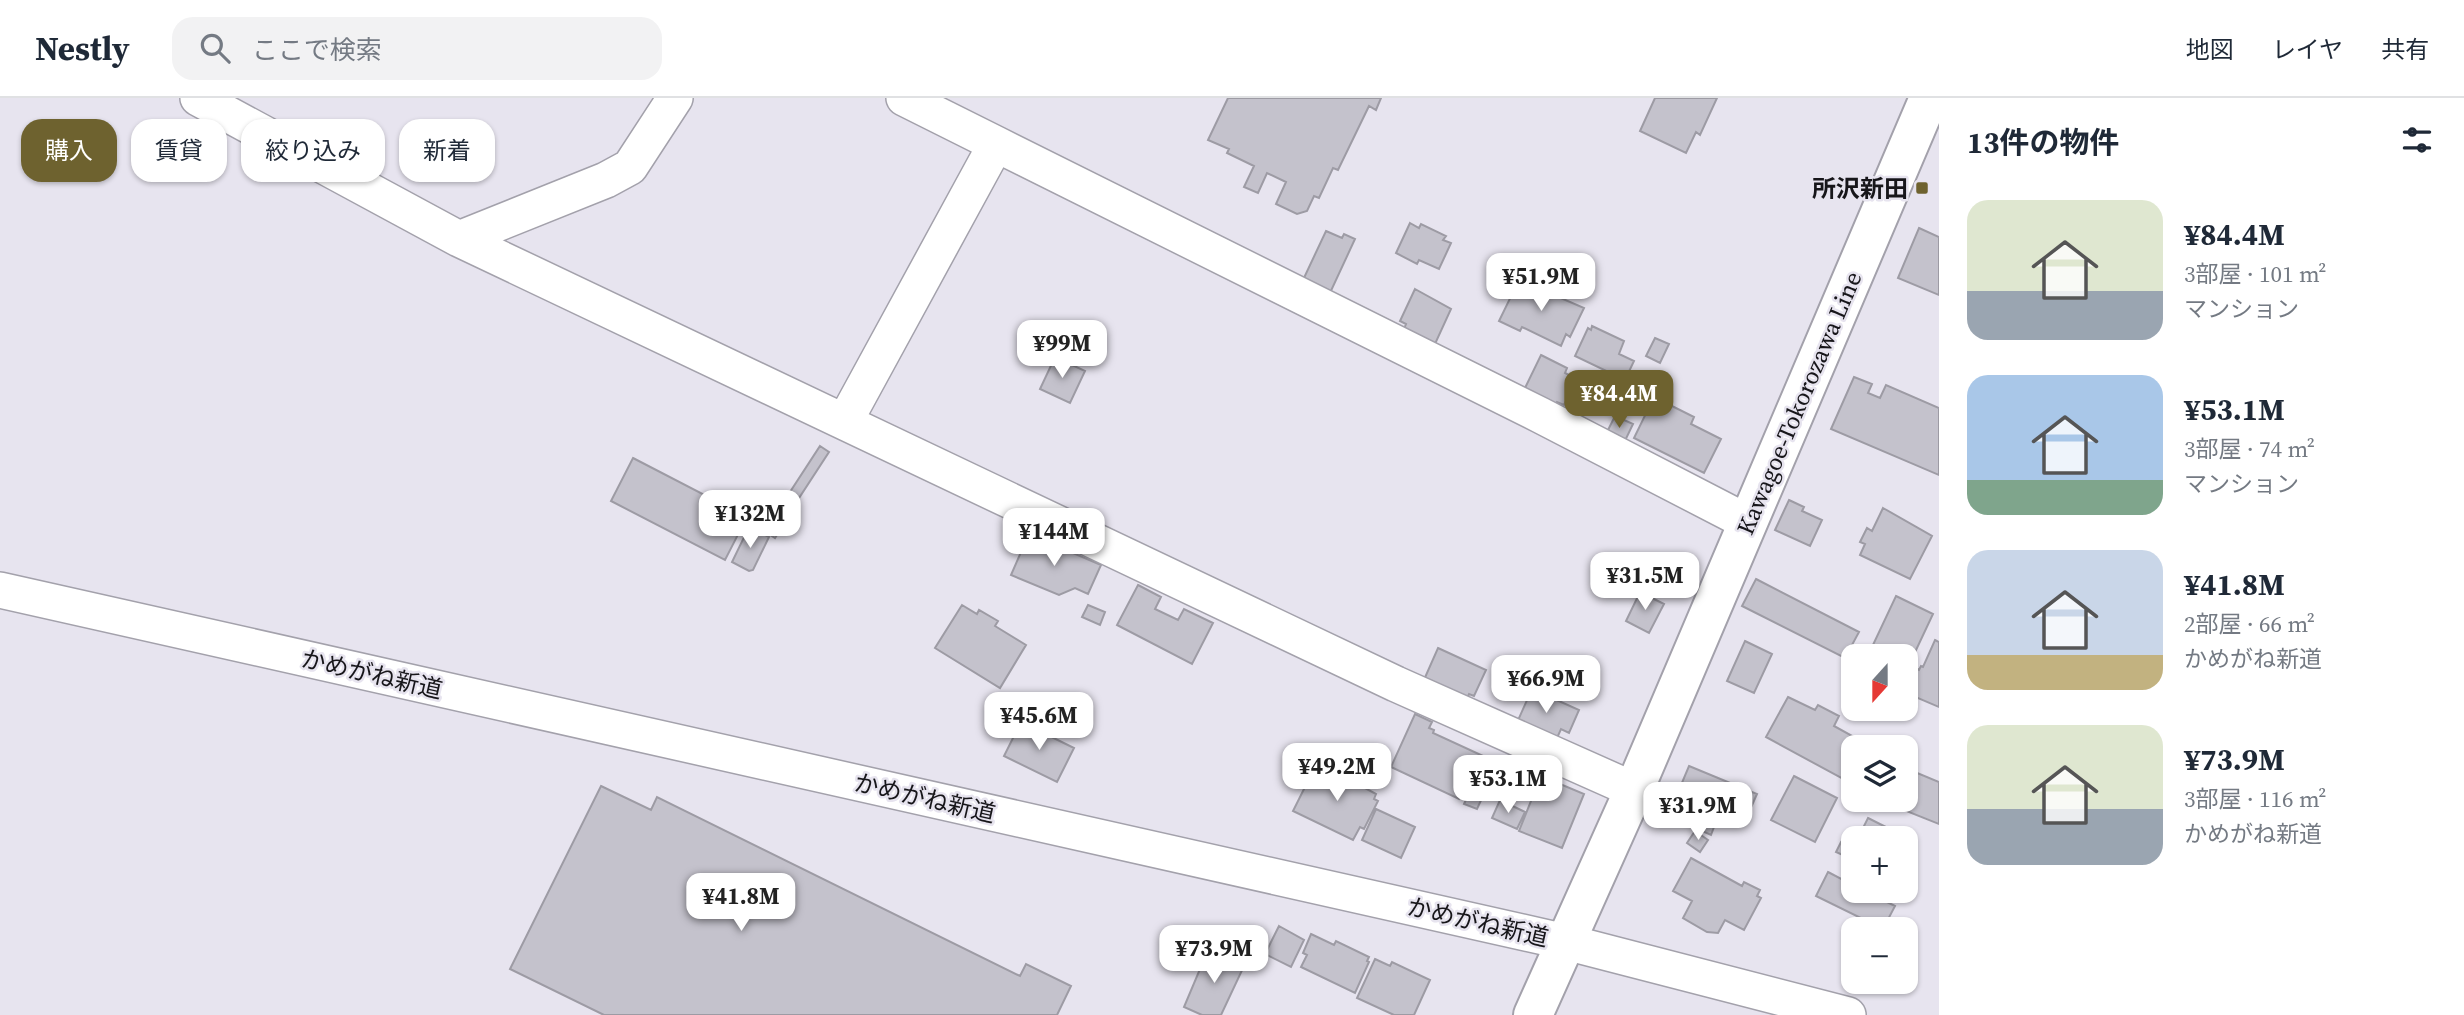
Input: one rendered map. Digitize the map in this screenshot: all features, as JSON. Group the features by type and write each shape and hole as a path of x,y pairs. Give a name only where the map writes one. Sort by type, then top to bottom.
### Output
{"main road":[{"name":"Kawagoe-Tokorozawa Line","path":"1533,1015 1634,790 1929,98"}],"street":[{"path":"198,98 459,239 1396,684 1634,790"},
{"path":"459,239 606,180 630,167 675,98"},
{"path":"904,98 1540,415 1747,522"},
{"path":"845,421 996,144"},
{"name":"かめがね新道","path":"0,590 1566,942 1848,1015"}],"building":[{"path":"1228,98 1381,98 1376,110 1369,106 1338,170 1333,168 1319,198 1314,196 1307,211 1297,214 1276,204 1286,182 1267,173 1258,193 1244,187 1254,166 1227,153 1229,149 1208,140"},
{"path":"1655,98 1717,98 1700,135 1696,132 1686,153 1640,131"},
{"path":"1410,223 1419,228 1421,224 1446,236 1443,240 1451,243 1439,269 1419,260 1417,264 1396,253"},
{"path":"1919,228 1939,237 1939,295 1898,278"},
{"path":"1326,231 1342,238 1344,234 1355,239 1330,293 1303,280"},
{"path":"1519,280 1584,308 1570,337 1566,334 1561,346 1522,327 1520,331 1499,321"},
{"path":"1415,289 1451,309 1435,344 1404,329 1406,324 1400,321"},
{"path":"1592,326 1624,341 1619,354 1634,361 1625,380 1575,356 1588,328 1591,330"},
{"path":"1655,338 1669,344 1660,363 1646,356"},
{"path":"1541,355 1567,368 1565,373 1577,379 1564,405 1557,402 1555,406 1524,390"},
{"path":"1055,357 1085,371 1070,403 1040,389"},
{"path":"1854,377 1872,384 1868,393 1880,398 1886,385 1939,408 1939,475 1831,429"},
{"path":"1611,379 1626,387 1620,399 1605,392"},
{"path":"1654,397 1694,417 1691,424 1721,439 1704,473 1634,438"},
{"path":"1615,416 1633,424 1623,445 1605,436"},
{"path":"820,446 829,452 799,498 790,492"},
{"path":"633,458 747,517 725,560 611,501"},
{"path":"787,498 797,504 775,538 766,532"},
{"path":"1789,500 1804,507 1802,511 1822,520 1810,546 1775,530"},
{"path":"1883,508 1932,536 1910,579 1860,555 1865,544 1860,542 1867,528 1872,531"},
{"path":"749,527 769,537 753,570 749,571 732,562"},
{"path":"1029,534 1101,565 1088,594 1075,588 1059,595 1011,575"},
{"path":"1756,579 1859,632 1853,644 1841,644 1841,656 1742,606"},
{"path":"1138,585 1161,597 1155,609 1178,620 1184,609 1213,623 1192,664 1117,625"},
{"path":"1640,592 1664,604 1649,633 1626,621"},
{"path":"1896,596 1933,614 1918,646 1873,644"},
{"path":"962,605 977,614 979,610 998,621 995,626 1026,645 1000,688 935,648"},
{"path":"1088,605 1105,612 1100,625 1082,617"},
{"path":"1935,640 1939,642 1939,707 1918,698 1918,670 1923,667"},
{"path":"1745,641 1772,654 1754,693 1727,681"},
{"path":"1438,648 1486,670 1474,696 1469,694 1466,701 1423,682"},
{"path":"1532,689 1579,710 1569,733 1561,729 1557,738 1515,727"},
{"path":"1788,697 1815,710 1818,705 1839,716 1834,726 1850,735 1841,735 1841,778 1766,737"},
{"path":"1415,714 1432,722 1429,728 1434,730 1433,733 1494,761 1480,790 1466,783 1459,799 1391,767"},
{"path":"1021,722 1074,748 1057,782 1004,756"},
{"path":"1323,765 1376,794 1374,799 1378,801 1364,829 1360,827 1353,840 1293,811 1306,785 1309,787 1317,770 1320,772"},
{"path":"1689,766 1757,794 1745,821 1720,811 1711,835 1668,816"},
{"path":"1918,773 1939,782 1939,824 1909,812 1918,812"},
{"path":"1541,776 1584,794 1562,848 1519,831"},
{"path":"1794,776 1837,798 1815,842 1771,820"},
{"path":"601,786 651,810 657,797 1020,976 1026,964 1071,986 1057,1015 604,1015 510,969"},
{"path":"1470,791 1483,796 1477,809 1464,804"},
{"path":"1500,800 1525,812 1517,829 1492,818"},
{"path":"1376,809 1415,827 1401,858 1362,840"},
{"path":"1868,818 1884,826 1864,826"},
{"path":"1695,831 1708,840 1700,852 1687,843"},
{"path":"1691,858 1742,886 1744,882 1760,890 1757,896 1761,898 1744,930 1725,920 1718,933 1707,932 1683,918 1692,901 1673,891"},
{"path":"1828,872 1841,879 1841,903 1889,903 1895,906 1889,917 1859,917 1816,896"},
{"path":"1279,926 1304,940 1291,967 1265,954"},
{"path":"1311,934 1334,945 1336,941 1369,957 1355,993 1301,967 1307,955 1303,953"},
{"path":"1208,950 1244,966 1221,1015 1202,1015 1184,1007"},
{"path":"1375,959 1390,966 1392,962 1430,980 1414,1015 1394,1015 1357,998"}],"place":[{"name":"所沢新田","path":"1922,188"}]}
